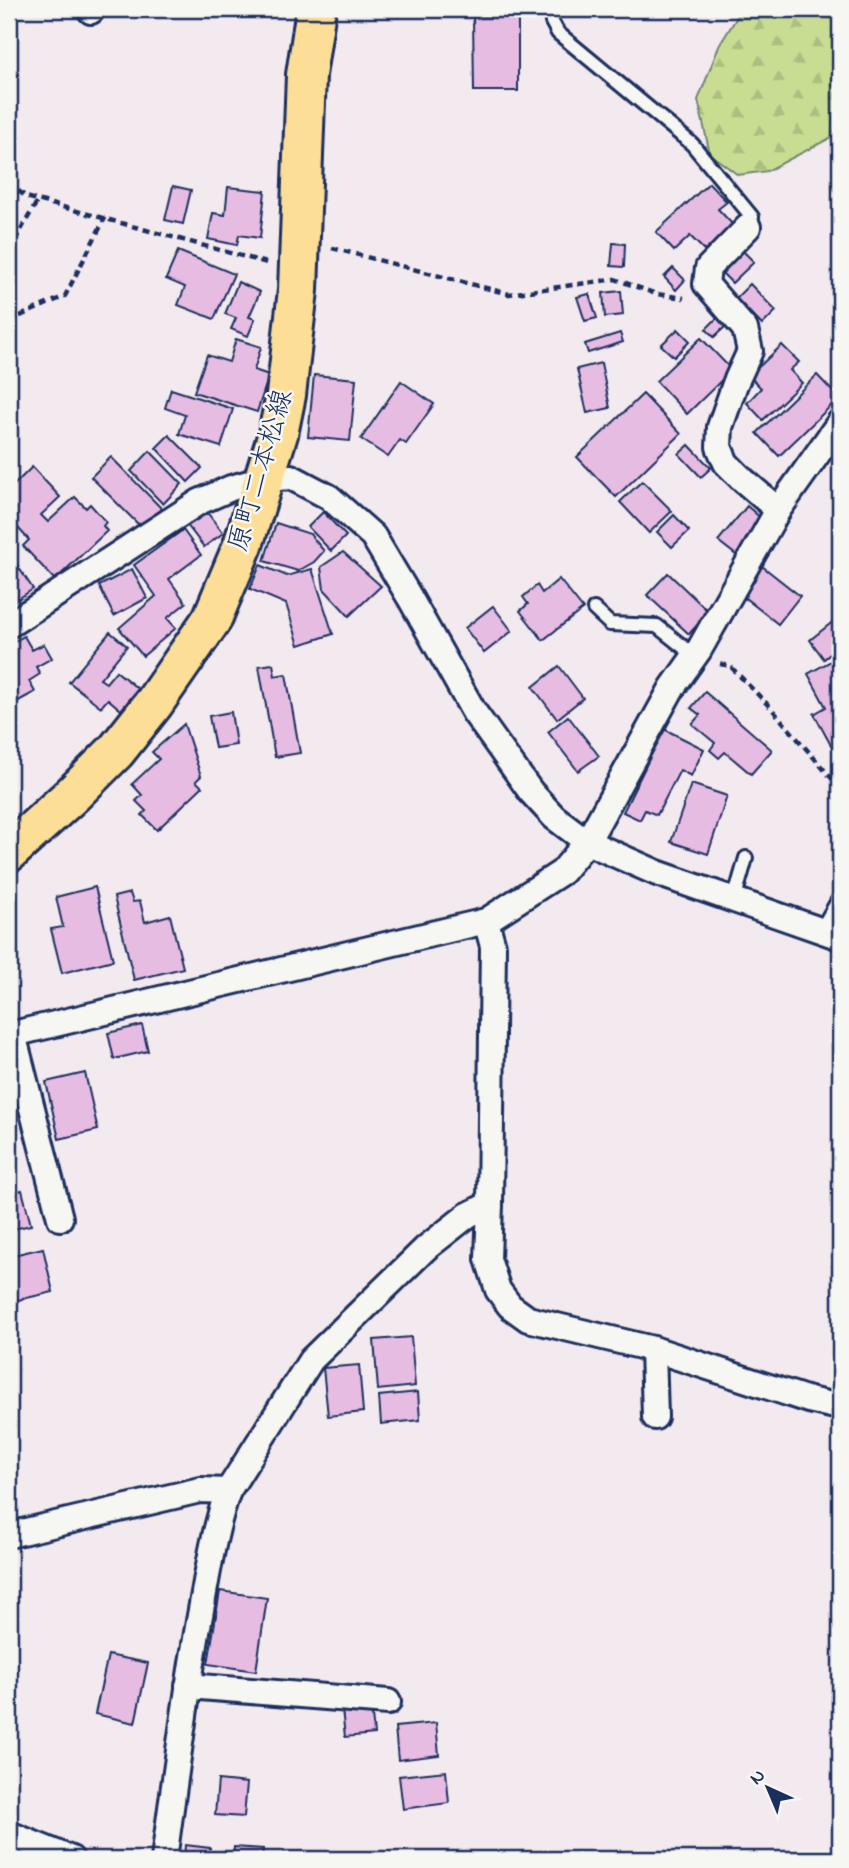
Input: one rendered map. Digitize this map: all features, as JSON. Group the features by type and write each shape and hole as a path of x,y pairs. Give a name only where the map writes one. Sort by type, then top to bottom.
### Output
{"main road":[{"name":"原町二本松線","path":"9,852 116,751 180,668 212,619 243,545 278,433 286,395 294,333 299,256 306,75 316,9"}],"street":[{"path":"748,227 708,268 706,284 745,330 750,351 720,427 719,447 726,463 778,510"},
{"path":"60,1218 11,1035 486,921 562,872 587,842 672,688 695,656 778,510 840,422"},
{"path":"9,625 199,502 263,479 292,477 329,497 373,536 474,712 531,792 554,817 587,842 657,873 831,934"},
{"path":"486,921 493,946 488,1259 498,1290 510,1306 528,1319 653,1349 809,1400 840,1407"},
{"path":"164,1859 188,1686 207,1576 220,1514 228,1491 311,1360 426,1248 468,1215 490,1205"},
{"path":"653,1349 655,1417"},
{"path":"9,1535 200,1490 228,1491"},
{"path":"188,1686 388,1702"},
{"path":"9,1834 71,1859"}],"lane":[{"path":"550,9 552,22 558,33 692,144 752,217 748,227"},
{"path":"594,609 610,624 657,626 695,656"},
{"path":"734,900 747,858"},
{"path":"831,934 840,897"}],"path":[{"path":"9,183 26,197 105,218 509,294 615,278 656,294 723,304"},
{"path":"9,251 38,200"},
{"path":"9,321 65,296 105,218"},
{"path":"695,656 730,666 771,708 840,788"}],"green space":[{"path":"742,9 840,9 840,133 767,171 738,175 710,154 698,100 719,46"}],"building":[{"path":"236,9 273,9 273,14 236,14"},
{"path":"473,16 518,16 518,91 474,91"},
{"path":"709,183 727,202 718,209 734,226 706,252 690,236 674,251 656,232"},
{"path":"173,186 191,190 183,224 165,220"},
{"path":"228,187 265,191 260,238 239,235 237,245 208,239 213,213 225,215"},
{"path":"613,243 625,244 624,267 611,266"},
{"path":"742,250 754,262 732,283 720,271"},
{"path":"178,251 234,274 214,319 178,305 185,287 166,279"},
{"path":"673,268 685,280 676,290 664,277"},
{"path":"238,282 260,292 249,317 255,319 248,336 231,329 236,318 225,314"},
{"path":"750,284 776,311 762,325 736,298"},
{"path":"621,291 623,315 605,317 603,293"},
{"path":"589,294 597,318 585,321 577,297"},
{"path":"718,317 726,326 714,337 706,329"},
{"path":"678,329 690,341 674,357 661,345"},
{"path":"620,333 623,342 588,353 585,344"},
{"path":"701,338 732,370 687,414 656,381"},
{"path":"236,339 261,347 254,370 269,375 257,412 194,392 207,355 229,362"},
{"path":"782,345 799,362 790,370 802,383 763,420 747,403 761,388 749,376"},
{"path":"601,363 610,408 587,413 577,369"},
{"path":"314,375 356,379 350,441 308,437"},
{"path":"817,375 839,398 779,456 757,433"},
{"path":"401,381 434,404 406,444 400,440 388,457 361,439"},
{"path":"171,389 233,409 221,447 179,434 185,415 165,408"},
{"path":"643,394 681,434 616,497 577,457"},
{"path":"169,435 202,468 188,482 156,448"},
{"path":"689,445 711,468 701,477 679,454"},
{"path":"150,451 182,484 163,504 131,471"},
{"path":"111,457 162,509 142,528 91,477"},
{"path":"32,467 60,497 41,515 48,522 75,497 86,508 90,504 106,522 103,526 107,531 55,580 23,546 29,540 9,518 9,490"},
{"path":"642,481 672,511 649,533 620,502"},
{"path":"747,506 763,520 736,555 718,541"},
{"path":"206,511 223,533 204,547 187,525"},
{"path":"323,512 346,536 331,551 308,527"},
{"path":"674,515 689,531 672,547 657,532"},
{"path":"276,523 310,534 324,551 314,562 298,571 264,561"},
{"path":"183,530 201,555 169,579 186,603 167,618 176,628 143,656 119,628 156,596 134,565"},
{"path":"343,552 381,586 349,616 324,589 321,567"},
{"path":"9,553 33,589 9,605"},
{"path":"260,565 287,576 312,569 333,634 299,645 286,604 250,589"},
{"path":"762,566 800,596 778,624 740,594"},
{"path":"132,569 147,598 114,616 99,586"},
{"path":"668,573 709,612 689,634 647,595"},
{"path":"559,579 583,609 543,640 520,611 528,604 523,597 537,585 542,593"},
{"path":"493,606 512,631 484,653 465,628"},
{"path":"840,616 840,646 824,659 810,640"},
{"path":"110,632 127,646 100,679 106,683 116,671 138,689 121,710 108,699 101,707 69,682"},
{"path":"24,636 32,650 44,644 52,658 36,667 40,674 29,681 35,692 9,706 9,644"},
{"path":"840,656 840,762 814,714 826,707 808,674"},
{"path":"273,664 275,676 286,674 300,753 275,757 259,666"},
{"path":"559,666 583,698 557,719 533,687"},
{"path":"705,692 772,750 751,774 725,752 719,758 710,750 715,743 692,724 700,715 691,708"},
{"path":"231,712 236,745 215,748 209,716"},
{"path":"568,716 599,756 578,771 548,732"},
{"path":"184,724 201,776 196,781 202,787 157,830 142,815 146,811 136,801 142,795 132,784 159,759 152,752"},
{"path":"664,729 704,749 691,776 680,770 657,815 645,810 640,820 623,812"},
{"path":"691,784 727,796 708,854 671,842"},
{"path":"95,887 113,960 62,973 51,929 63,927 56,897"},
{"path":"130,893 133,902 140,901 145,922 170,915 183,968 134,980 114,897"},
{"path":"142,1025 148,1051 114,1059 108,1033"},
{"path":"85,1073 98,1130 59,1139 46,1082"},
{"path":"22,1190 31,1225 9,1230 9,1193"},
{"path":"43,1248 53,1292 9,1302 9,1256"},
{"path":"411,1337 415,1386 378,1390 374,1340"},
{"path":"359,1365 363,1412 328,1416 323,1368"},
{"path":"418,1392 420,1420 381,1424 379,1396"},
{"path":"220,1591 267,1598 256,1671 208,1664"},
{"path":"108,1655 148,1663 135,1723 95,1714"},
{"path":"371,1705 374,1734 345,1737 342,1709"},
{"path":"436,1723 439,1755 398,1760 395,1727"},
{"path":"446,1771 449,1803 403,1809 399,1776"},
{"path":"218,1780 247,1783 244,1817 215,1815"},
{"path":"185,1845 210,1848 209,1859 184,1859"},
{"path":"234,1847 263,1849 262,1859 233,1859"},
{"path":"284,1853 313,1858 313,1859 283,1859"}]}
